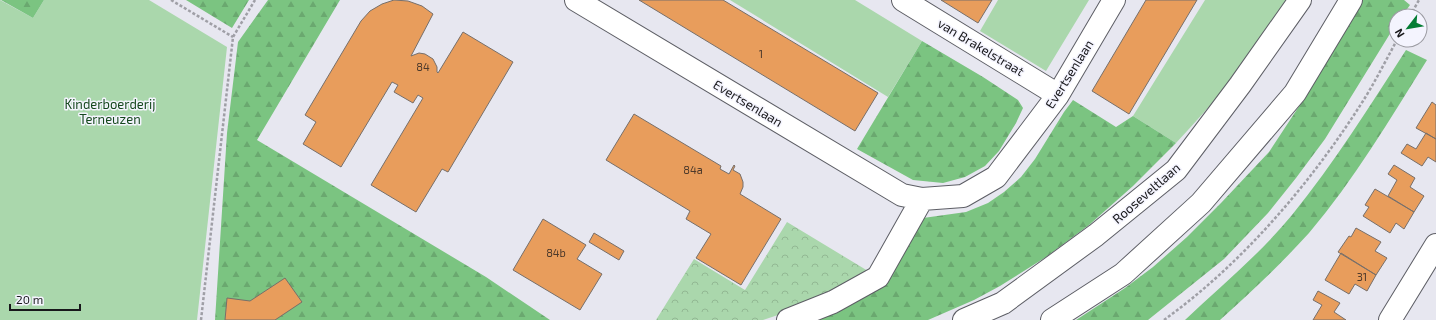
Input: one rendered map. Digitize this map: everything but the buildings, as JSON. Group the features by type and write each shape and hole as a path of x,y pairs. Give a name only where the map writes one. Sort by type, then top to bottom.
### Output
{"street":[{"name":"Evertsenlaan","path":"576,0 902,195 922,199 963,196 996,177 1058,95 1114,0"},
{"name":"van Brakelstraat","path":"903,0 1058,95"},
{"name":"Rooseveltlaan","path":"964,320 1003,303 1096,235 1176,170 1240,85 1300,0"},
{"path":"1052,320 1123,274 1201,203 1295,93 1351,0"},
{"path":"788,320 833,302 878,277 922,199"},
{"path":"1390,320 1436,245"}],"path":[{"path":"171,0 233,37"},
{"path":"201,320 233,37 255,0"},
{"path":"1164,320 1187,303 1266,229 1324,160 1364,100 1393,48"}],"green space":[{"name":"Kinderboerderij Terneuzen","path":"0,0 33,18 44,0 149,0 227,47 197,320 0,320"},
{"path":"1,0 44,0 33,18"},
{"path":"186,0 249,0 232,28"},
{"path":"268,0 340,0 257,140 486,277 550,320 215,320 227,133 238,42"},
{"path":"730,0 855,0 922,41 888,97"},
{"path":"998,0 1089,0 1046,71 980,31"},
{"path":"1205,0 1292,0 1237,73 1176,143 1133,116"},
{"path":"1358,0 1404,0 1410,5 1408,8 1388,8 1388,37 1325,139 1268,213 1224,259 1148,320 1076,320 1125,288 1153,267 1187,237 1269,152 1313,85 1324,52"},
{"path":"922,41 983,77 1018,100 1023,108 999,151 985,166 965,177 943,183 913,180 857,149"},
{"path":"1406,50 1427,60 1356,171 1309,233 1266,278 1220,320 1185,320 1254,256 1292,215 1337,155"},
{"path":"1073,100 1116,127 1133,116 1176,143 1133,186 1089,225 1046,257 1000,286 974,300 928,320 811,320 824,313 923,218 966,212 988,203 1004,192 1021,177 1035,159"},
{"path":"787,222 868,271 834,291 796,309 763,320 656,320 694,259 745,290"}]}
